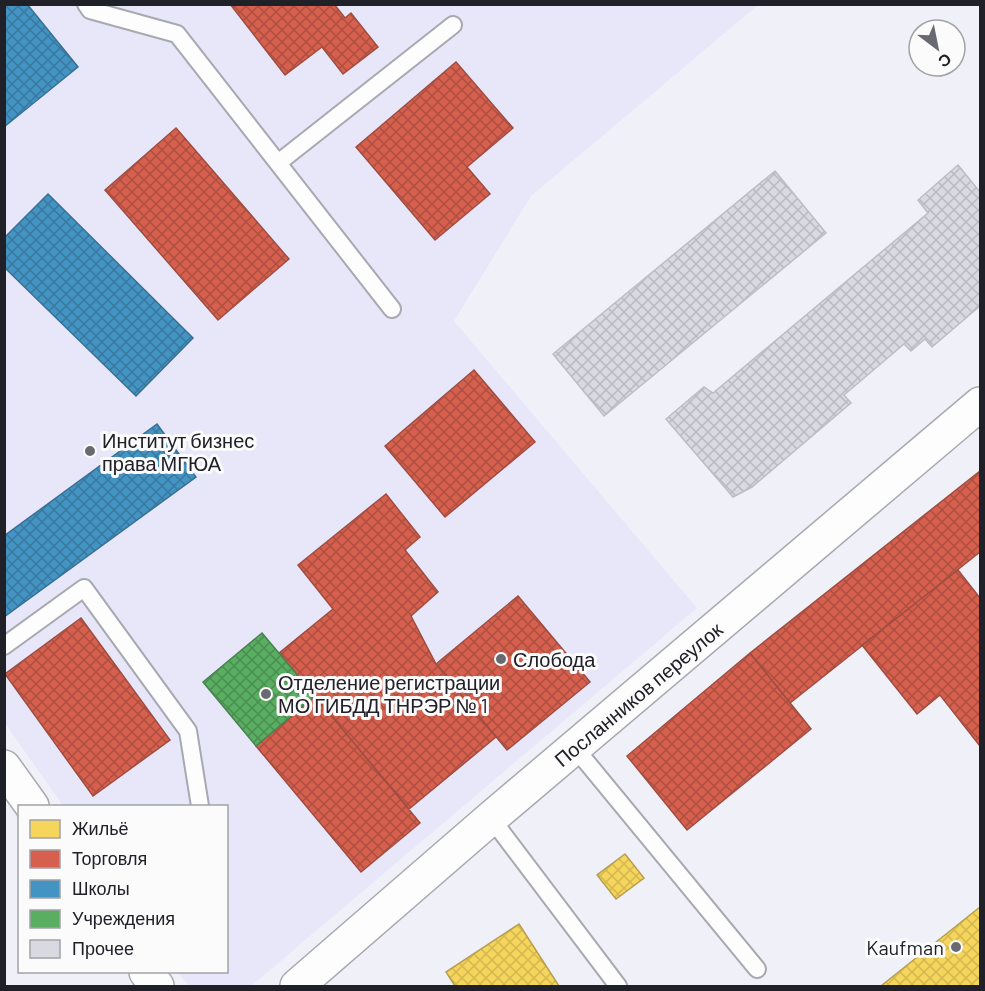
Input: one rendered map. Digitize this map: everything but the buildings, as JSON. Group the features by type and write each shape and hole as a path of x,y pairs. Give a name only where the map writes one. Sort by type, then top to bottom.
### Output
{"street":[{"name":"Посланников переулок","path":"297,987 491,818 981,404"},
{"path":"4,767 31,805"},
{"path":"147,973 157,987"}],"lane":[{"path":"86,4 90,10 177,34 392,309"},
{"path":"278,162 453,25"},
{"path":"4,646 84,588 188,731 200,805"},
{"path":"575,748 757,969"},
{"path":"491,818 618,987"}],"shaded area":[{"path":"5,5 758,5 531,196 454,321 697,608 251,986 189,986 179,973 228,973 228,805 62,805 5,723"}],"place":[{"name":"Институт бизнес права МГЮА","path":"90,451"},
{"name":"Слобода","path":"501,659"},
{"name":"Отделение регистрации МО ГИБДД ТНРЭР № 1","path":"266,694"},
{"name":"Kaufman","path":"956,947"}]}
